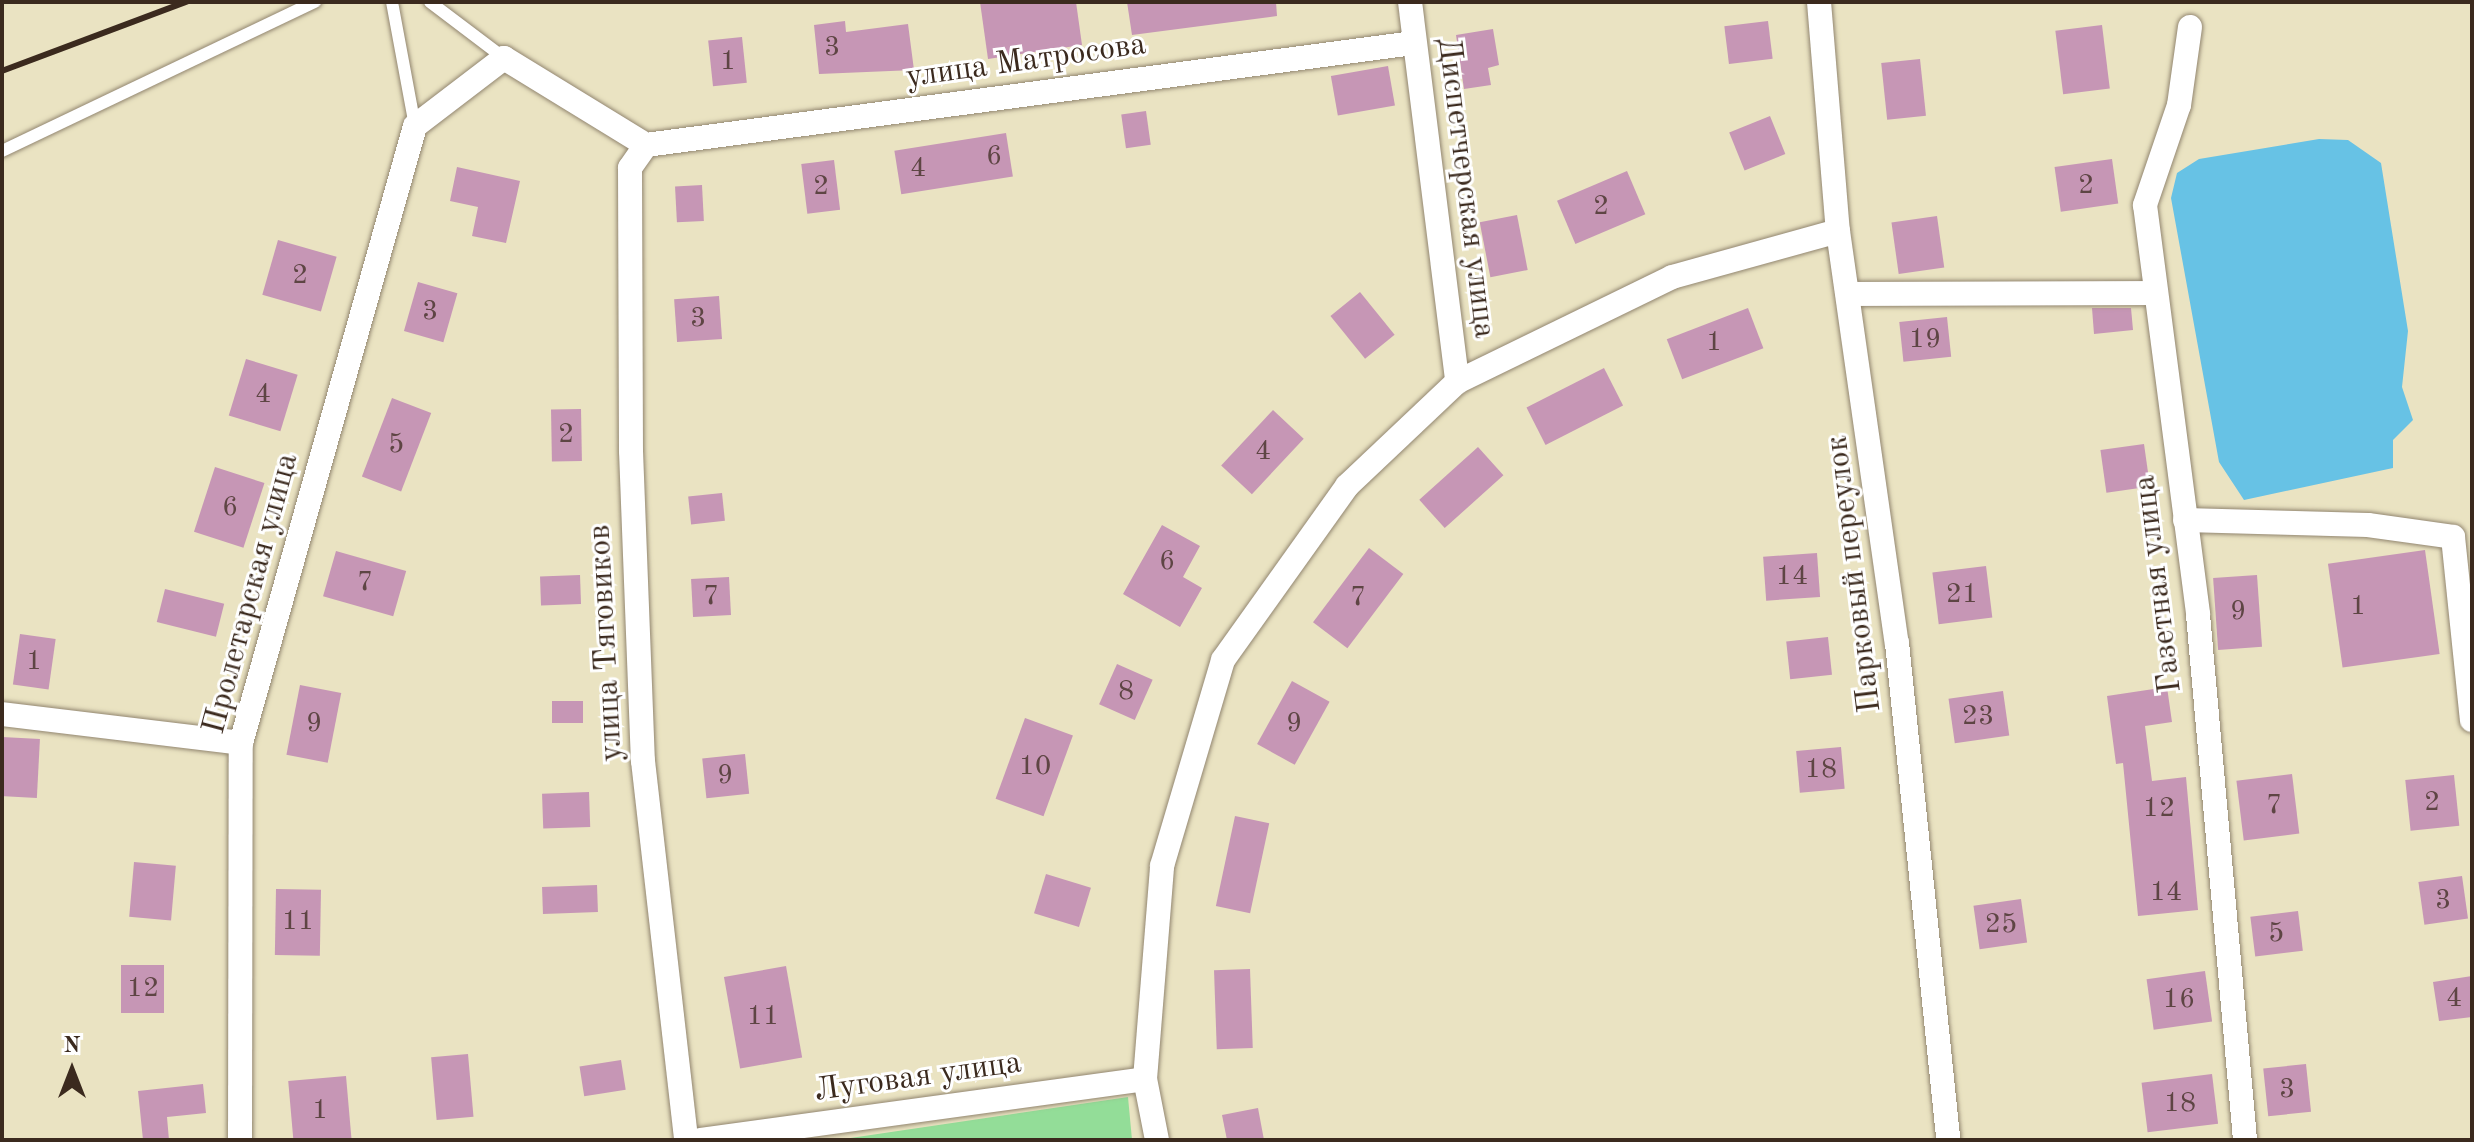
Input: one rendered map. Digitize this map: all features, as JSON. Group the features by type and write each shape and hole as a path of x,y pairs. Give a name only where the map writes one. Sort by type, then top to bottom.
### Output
{"street":[{"name":"Диспетчерская улица","path":"1410,2 1457,382"},
{"name":"Парковый переулок","path":"1819,2 1838,231 1853,294 1948,1140"},
{"name":"Газетная улица","path":"2190,27 2179,105 2145,205 2153,293 2185,520 2245,1140"},
{"name":"улица Матросова","path":"646,145 1414,43"},
{"path":"415,126 504,58 646,145"},
{"name":"Пролетарская улица","path":"240,1140 241,743 415,126"},
{"name":"улица Тяговиков","path":"646,145 630,168 632,498 643,761 686,1140"},
{"path":"1157,1140 1145,1079 1162,866 1223,660 1347,486 1457,382 1672,277 1838,231"},
{"path":"1853,294 2153,293"},
{"path":"2185,520 2368,525 2453,537 2472,720"},
{"path":"2,714 241,743"},
{"name":"Луговая улица","path":"701,1140 1145,1079"}],"lane":[{"path":"2,151 315,2"},
{"path":"392,2 415,126"},
{"path":"430,2 504,58"}],"green space":[{"path":"1128,1097 1132,1140 837,1140"}],"water":[{"path":"2319,139 2348,140 2381,163 2408,331 2402,387 2413,420 2393,440 2393,468 2244,500 2219,462 2171,198 2177,173 2199,159"}],"building":[{"path":"980,2 1076,2 1082,45 988,59"},
{"path":"1127,2 1276,2 1277,16 1132,35"},
{"path":"845,21 846,32 908,24 914,70 819,74 814,25"},
{"path":"1768,21 1773,59 1729,64 1724,26"},
{"path":"2102,25 2110,89 2063,94 2055,31"},
{"path":"1493,29 1499,65 1488,68 1491,85 1464,89 1456,35"},
{"path":"742,37 747,83 713,86 708,41"},
{"path":"1920,59 1926,116 1887,120 1881,63"},
{"path":"1388,66 1395,105 1338,115 1331,76"},
{"path":"1146,111 1151,145 1126,148 1121,114"},
{"path":"1770,116 1785,154 1745,170 1729,132"},
{"path":"1006,133 1013,176 901,194 894,151"},
{"path":"2112,159 2118,204 2061,212 2055,167"},
{"path":"834,160 840,210 807,214 801,164"},
{"path":"457,167 520,181 506,243 472,236 478,207 450,201"},
{"path":"1627,171 1645,214 1575,244 1557,201"},
{"path":"702,185 704,221 677,222 675,186"},
{"path":"1517,215 1528,270 1490,277 1480,222"},
{"path":"1937,216 1944,267 1899,274 1891,222"},
{"path":"278,240 337,257 321,312 262,295"},
{"path":"418,282 457,293 443,342 404,331"},
{"path":"1360,292 1395,335 1365,359 1330,316"},
{"path":"719,296 722,339 677,342 674,299"},
{"path":"1748,308 1763,348 1682,379 1667,339"},
{"path":"2092,308 2131,308 2133,330 2094,334"},
{"path":"1947,317 1951,357 1903,362 1899,322"},
{"path":"246,359 298,375 280,431 229,415"},
{"path":"1604,368 1623,405 1546,445 1526,407"},
{"path":"392,398 431,413 401,491 362,476"},
{"path":"581,409 582,461 552,462 551,410"},
{"path":"1273,410 1304,439 1252,494 1221,466"},
{"path":"2144,444 2150,487 2106,493 2100,450"},
{"path":"1478,447 1503,475 1445,528 1419,500"},
{"path":"215,467 264,483 243,548 194,532"},
{"path":"722,493 725,521 691,524 688,497"},
{"path":"1162,525 1200,546 1183,577 1202,588 1180,627 1123,594"},
{"path":"1369,548 1403,574 1347,648 1313,622"},
{"path":"2425,550 2440,654 2343,668 2328,564"},
{"path":"336,551 406,571 393,616 323,596"},
{"path":"1817,553 1820,597 1766,601 1763,557"},
{"path":"1986,566 1992,618 1939,624 1932,573"},
{"path":"580,575 581,604 541,605 540,576"},
{"path":"2257,575 2262,647 2218,650 2213,578"},
{"path":"729,577 731,615 693,617 691,579"},
{"path":"165,589 224,604 216,637 157,622"},
{"path":"20,634 56,639 49,690 13,685"},
{"path":"1828,637 1832,675 1790,679 1786,641"},
{"path":"1117,664 1153,680 1135,720 1099,704"},
{"path":"1292,681 1330,702 1295,765 1257,744"},
{"path":"300,685 341,693 328,763 286,755"},
{"path":"2167,687 2172,722 2145,726 2152,781 2186,777 2198,910 2138,916 2123,763 2116,764 2107,696"},
{"path":"2003,691 2009,736 1955,743 1949,699"},
{"path":"552,701 583,701 583,723 552,723"},
{"path":"1025,718 1073,735 1044,816 996,799"},
{"path":"2,737 40,739 37,798 2,796"},
{"path":"1841,747 1845,789 1800,793 1796,751"},
{"path":"745,754 749,794 706,798 702,758"},
{"path":"2292,774 2299,834 2244,840 2236,781"},
{"path":"2454,775 2459,826 2411,831 2405,780"},
{"path":"589,792 590,827 543,829 542,794"},
{"path":"1235,816 1269,823 1250,913 1216,906"},
{"path":"134,862 176,866 171,920 129,917"},
{"path":"1046,874 1091,888 1079,927 1034,913"},
{"path":"2462,876 2468,919 2424,925 2418,882"},
{"path":"597,885 598,912 543,914 542,887"},
{"path":"276,889 321,890 320,956 275,955"},
{"path":"2021,899 2027,943 1980,949 1973,906"},
{"path":"2298,911 2303,951 2255,957 2250,917"},
{"path":"121,965 164,965 164,1013 121,1013"},
{"path":"786,966 802,1058 740,1069 724,977"},
{"path":"1250,969 1253,1048 1217,1049 1214,970"},
{"path":"2205,971 2212,1022 2154,1030 2147,979"},
{"path":"2472,976 2472,1017 2439,1021 2433,982"},
{"path":"468,1054 473,1117 437,1120 431,1057"},
{"path":"621,1060 626,1090 584,1096 580,1067"},
{"path":"2306,1064 2311,1112 2268,1116 2263,1068"},
{"path":"2212,1074 2218,1124 2148,1132 2142,1083"},
{"path":"346,1076 352,1140 293,1140 288,1081"},
{"path":"203,1084 206,1113 167,1117 169,1140 143,1140 138,1091"},
{"path":"1258,1108 1264,1140 1227,1140 1222,1115"}],"railway":[{"path":"2,71 186,2"}]}
